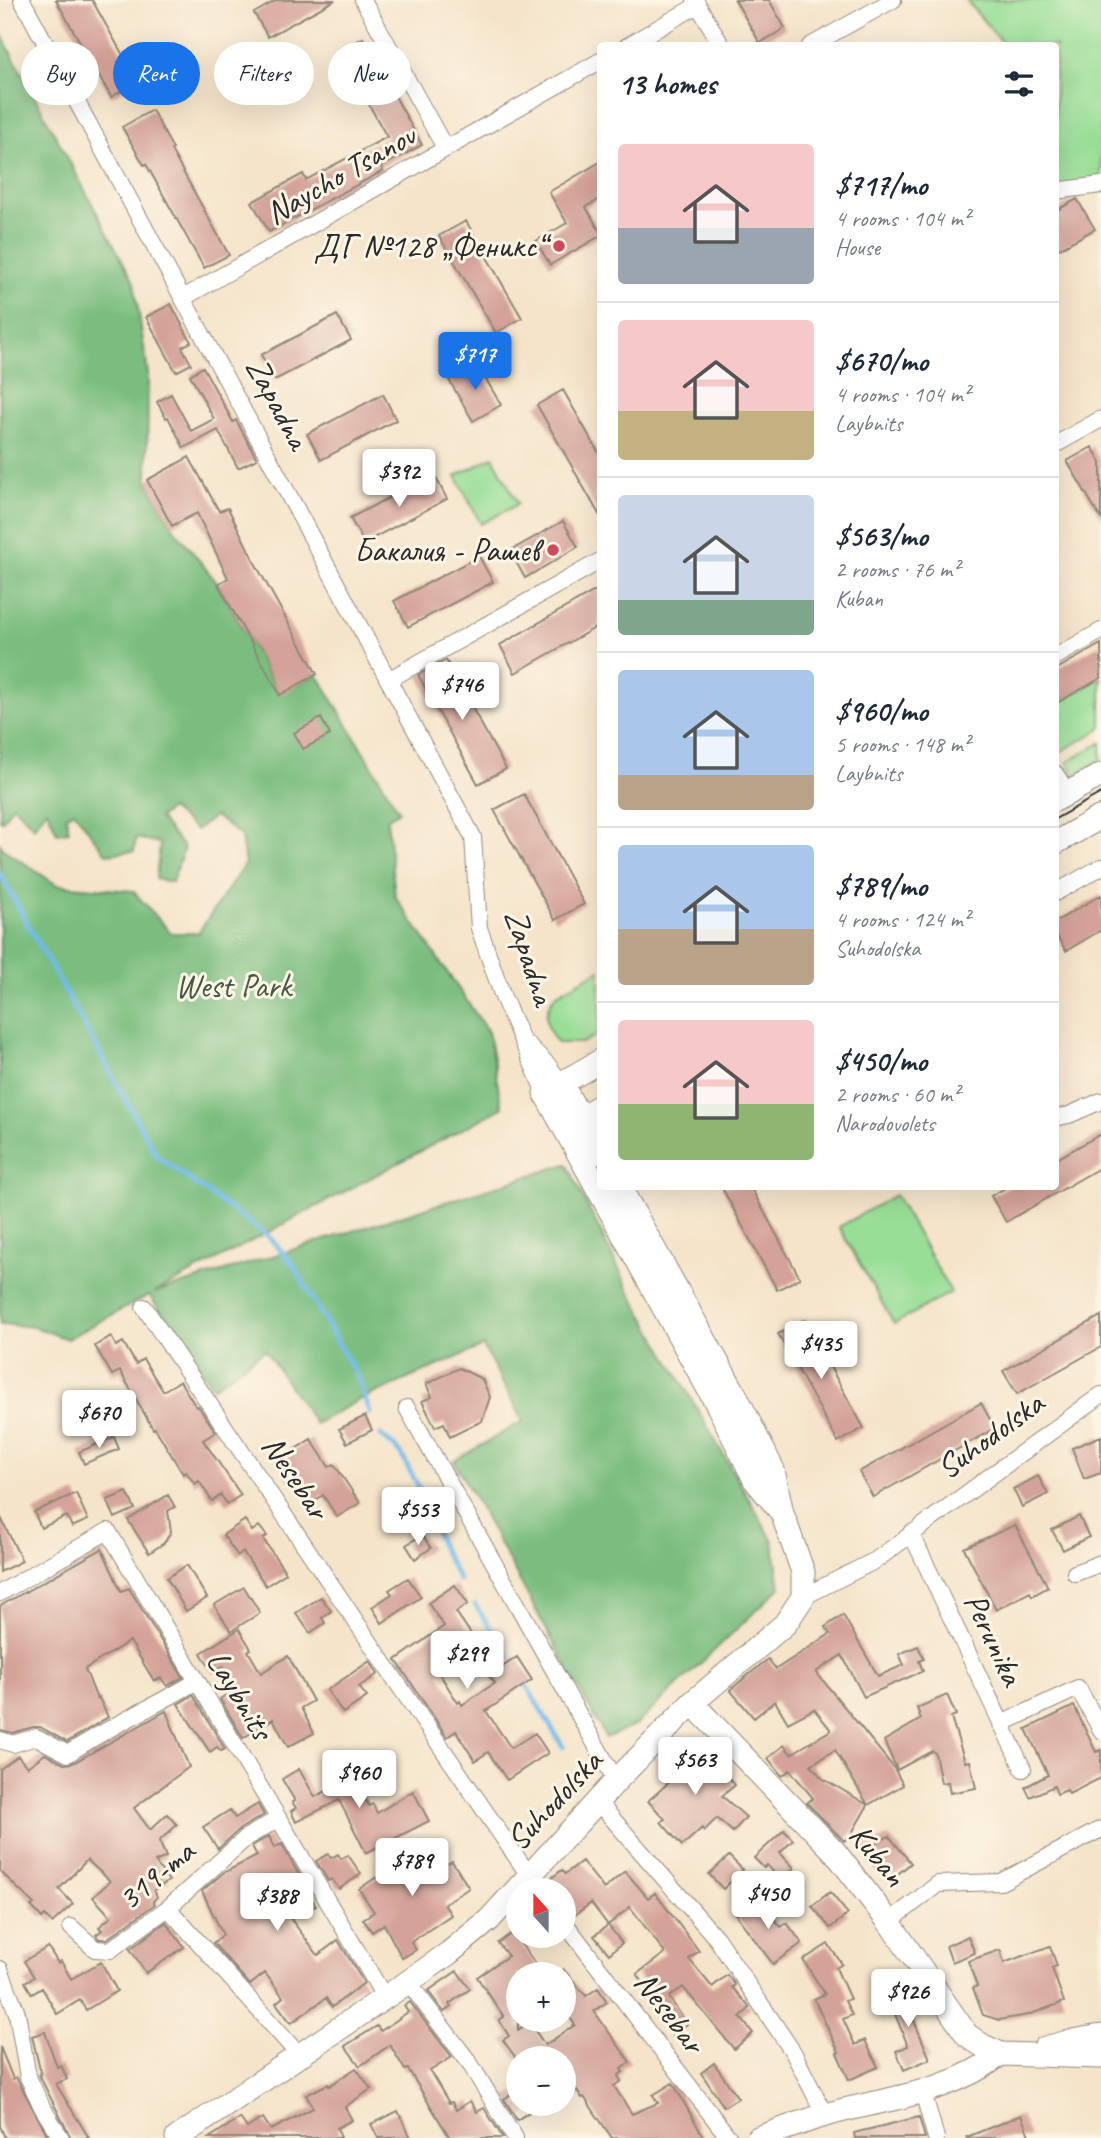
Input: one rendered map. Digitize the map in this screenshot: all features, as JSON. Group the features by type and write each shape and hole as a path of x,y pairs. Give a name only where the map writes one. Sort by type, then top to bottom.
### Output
{"street":[{"name":"Zapadna","path":"22,0 473,836 479,928 503,997 524,1041 548,1065 553,1088 582,1117 597,1147"},
{"path":"363,0 444,148"},
{"path":"817,42 893,0"},
{"path":"637,42 696,3 720,42"},
{"name":"Naycho Tsanov","path":"183,298 597,63"},
{"path":"1059,190 1101,185"},
{"path":"1059,443 1101,419"},
{"path":"390,680 597,563"},
{"path":"1059,655 1101,631"},
{"path":"1061,797 1101,775"},
{"path":"1059,841 1101,817"},
{"path":"1059,891 1101,867"},
{"path":"553,1088 597,1063"},
{"path":"1059,1117 1101,1101"},
{"name":"Zapadna","path":"582,1117 597,1149"},
{"name":"Zapadna","path":"616,1190 755,1480 782,1513"},
{"name":"Zapadna","path":"621,1190 736,1394 773,1470 782,1513 803,1572 803,1597"},
{"name":"Nesebar","path":"144,1307 531,1878"},
{"name":"Suhodolska","path":"538,1878 597,1801 692,1703 785,1625 803,1597 876,1560 1101,1395"},
{"path":"407,1408 616,1781"},
{"name":"Laybnits","path":"0,1594 108,1531 386,1998"},
{"name":"Perunika","path":"911,1533 1023,1769"},
{"path":"1075,1573 1101,1563"},
{"path":"0,1740 13,1744 36,1737 68,1754 98,1734 161,1703 197,1681"},
{"path":"1001,1724 1078,1688 1101,1730"},
{"name":"Kuban","path":"692,1703 835,1852 889,1922 967,2035 983,2046 1011,2054"},
{"path":"597,1801 717,1939 793,2052 825,2115"},
{"name":"319-та","path":"71,1927 95,1949 110,1950 168,1908 247,1837 278,1819"},
{"path":"889,1922 938,1884 1001,1882 1101,1829"},
{"name":"Suhodolska","path":"177,2138 386,1998 449,1953 506,1906"},
{"path":"168,1908 299,2055"},
{"name":"Nesebar","path":"576,1938 729,2138"},
{"path":"0,1969 17,2013 28,2077 61,2138"},
{"path":"408,1982 469,2062 515,2138"},
{"path":"760,2138 825,2115 923,2092 961,2079 1011,2054 1101,2036"},
{"path":"1011,2054 1101,2057"},
{"path":"923,2092 936,2138"}],"green space":[{"path":"966,0 1101,0 1101,185 1059,190 1059,42 1001,42"},
{"name":"West Park","path":"0,32 21,71 21,105 39,105 134,282 148,374 147,480 172,526 218,584 279,694 317,674 399,811 387,819 395,896 488,1032 502,1108 154,1293 567,1164 630,1292 773,1541 780,1588 637,1724 606,1738 454,1461 523,1421 483,1346 357,1401 315,1424 265,1350 213,1387 149,1295 67,1339 35,1327 0,1324 0,844 3,849 57,885 133,891 171,933 198,933 245,864 241,836 215,816 196,830 170,809 159,818 184,848 172,882 156,879 160,843 136,838 134,851 106,854 74,811 66,816 69,831 57,833 47,809 34,827 13,805 2,821"},
{"path":"493,457 518,504 481,524 456,476"},
{"path":"1101,678 1101,729 1060,752 1059,750 1059,702"},
{"path":"1101,743 1101,759 1075,775 1067,762"},
{"path":"597,972 597,1035 582,1043 558,1043 550,1031 547,1018 549,1006 557,994"},
{"path":"895,1195 951,1292 894,1324 839,1227"}],"building":[{"path":"56,0 92,0 116,42 113,42 113,96 111,97 99,76 99,42 80,42"},
{"path":"277,0 335,0 268,37 254,13"},
{"path":"735,0 769,0 785,28 759,42"},
{"path":"369,105 400,105 422,145 381,167 383,171 269,232 252,202 303,174 306,180 387,137"},
{"path":"152,110 229,255 204,268 146,164 144,165 122,127"},
{"path":"597,164 597,201 586,207 597,227 597,238 550,265 536,241 567,223 549,192"},
{"path":"1077,199 1095,229 1059,249 1059,209"},
{"path":"466,221 522,318 496,333 439,236"},
{"path":"171,304 191,342 182,347 191,364 176,372 146,317"},
{"path":"337,315 351,340 275,380 261,355"},
{"path":"477,364 501,405 473,421 449,380"},
{"path":"203,367 257,459 238,468 218,430 184,448 157,402 171,394 191,431 214,419 190,375"},
{"path":"563,390 597,450 597,511 537,405"},
{"path":"383,394 396,420 321,460 307,434"},
{"path":"1092,447 1101,462 1101,519 1067,461"},
{"path":"189,457 219,511 228,508 255,563 317,674 280,695 218,584 228,578 197,513 172,526 147,480"},
{"path":"434,474 447,499 364,543 350,518"},
{"path":"563,521 578,547 525,578 510,551"},
{"path":"479,556 493,582 408,627 394,601"},
{"path":"597,590 597,627 515,673 500,645"},
{"path":"1101,644 1101,678 1059,702 1059,668"},
{"path":"446,660 506,769 478,784 418,675"},
{"path":"321,718 330,735 303,749 294,733"},
{"path":"524,794 584,904 555,920 494,810"},
{"path":"1101,895 1101,930 1066,951 1059,940 1059,920"},
{"path":"1101,1134 1101,1167 1006,1222 991,1196 1002,1190 1059,1190 1059,1158"},
{"path":"723,1190 752,1190 800,1278 777,1290"},
{"path":"1101,1316 1101,1347 1017,1394 1003,1371"},
{"path":"804,1320 864,1428 838,1442 778,1334"},
{"path":"111,1336 116,1346 123,1342 136,1364 143,1359 163,1391 180,1381 216,1432 203,1440 241,1495 227,1504 221,1495 212,1501 199,1481 195,1484 186,1472 183,1474 155,1428 153,1429 120,1371 112,1375 95,1346"},
{"path":"459,1368 482,1379 490,1397 482,1421 450,1437 444,1423 435,1427 422,1401 432,1397 426,1384"},
{"path":"981,1403 995,1428 873,1497 859,1472"},
{"path":"365,1416 372,1430 347,1443 339,1429"},
{"path":"1101,1436 1101,1473 1084,1479 1072,1448"},
{"path":"114,1437 119,1449 84,1464 79,1452"},
{"path":"311,1439 329,1467 334,1464 360,1503 337,1517 323,1495 310,1503 294,1478 289,1481 277,1461"},
{"path":"1038,1476 1048,1494 1022,1507 1013,1489"},
{"path":"127,1492 135,1509 115,1518 107,1500"},
{"path":"76,1493 88,1520 72,1527 67,1516 41,1528 34,1512"},
{"path":"168,1495 175,1507 168,1511 171,1532 164,1543 149,1553 128,1520"},
{"path":"0,1516 22,1561 0,1572"},
{"path":"1079,1516 1089,1537 1063,1550 1052,1530"},
{"path":"245,1520 252,1531 259,1526 267,1536 263,1539 286,1573 266,1586 243,1552 238,1556 223,1535"},
{"path":"1015,1525 1048,1587 1032,1596 1030,1592 996,1610 964,1548"},
{"path":"422,1535 431,1548 415,1559 406,1545"},
{"path":"102,1549 121,1591 129,1588 183,1677 167,1686 161,1678 154,1681 130,1641 85,1669 97,1699 99,1698 108,1717 67,1742 40,1727 13,1733 0,1730 0,1606"},
{"path":"187,1565 207,1598 186,1611 167,1578"},
{"path":"408,1578 421,1597 382,1623 372,1607 392,1594 389,1590"},
{"path":"455,1585 468,1604 456,1612 471,1634 463,1640 469,1649 445,1664 448,1668 439,1673 458,1703 460,1701 462,1705 495,1683 489,1676 517,1657 532,1680 486,1711 511,1748 535,1733 548,1753 507,1780 488,1752 475,1761 456,1731 447,1737 396,1660 444,1626 428,1603"},
{"path":"244,1587 260,1613 231,1631 214,1605"},
{"path":"321,1597 331,1611 322,1618 325,1623 310,1633 296,1613"},
{"path":"843,1615 878,1676 904,1665 899,1654 918,1646 924,1659 919,1661 923,1671 864,1697 842,1655 816,1672 894,1768 903,1785 868,1805 850,1836 844,1841 807,1803 813,1798 790,1770 782,1776 768,1758 784,1745 791,1754 831,1730 814,1709 788,1723 775,1701 754,1718 730,1690 768,1659 776,1669 830,1634 825,1627","holes":["835,1750 868,1805 822,1778 811,1765"]},
{"path":"239,1629 261,1673 288,1656 313,1701 301,1708 314,1733 288,1747 273,1719 243,1738 220,1699 236,1688 223,1666 213,1673 201,1653"},
{"path":"370,1661 378,1674 359,1687 367,1697 343,1713 327,1690"},
{"path":"193,1695 225,1749 221,1751 217,1747 210,1752 178,1704"},
{"path":"947,1695 956,1715 951,1717 965,1762 970,1761 976,1788 950,1793 948,1782 941,1783 935,1753 932,1751 897,1770 884,1741 921,1719 917,1708"},
{"path":"1074,1706 1096,1752 1101,1750 1101,1778 1069,1794 1067,1790 1057,1794 1054,1786 1030,1797 1025,1787 1048,1775 1026,1729"},
{"path":"166,1711 189,1767 134,1808 150,1830 167,1814 177,1825 159,1841 166,1857 155,1862 169,1881 154,1890 157,1897 153,1901 155,1904 107,1939 99,1939 96,1935 102,1930 99,1927 111,1917 93,1897 110,1881 87,1860 59,1889 73,1904 52,1923 45,1915 42,1918 31,1906 34,1904 0,1871 0,1769 18,1756 27,1767 45,1754 64,1764 73,1763"},
{"path":"690,1744 712,1768 717,1763 735,1785 722,1796 746,1817 733,1832 717,1818 682,1846 661,1822 665,1819 648,1801 677,1775 667,1765"},
{"path":"299,1769 315,1797 353,1777 369,1806 373,1804 377,1813 413,1791 429,1821 366,1853 339,1800 296,1822 291,1811 296,1808 292,1802 295,1801 282,1779"},
{"path":"258,1804 264,1815 240,1829 218,1849 203,1827 230,1810 235,1818"},
{"path":"784,1830 793,1840 780,1853 794,1868 780,1880 767,1865 764,1868 754,1858"},
{"path":"269,1836 274,1848 282,1844 316,1906 290,1918 318,1955 338,1940 364,1983 332,2007 326,1998 291,2023 276,2003 283,1997 265,1973 250,1985 213,1943 223,1935 202,1891 223,1873 257,1856 252,1846"},
{"path":"889,1836 911,1863 888,1882 861,1850"},
{"path":"424,1845 440,1868 452,1861 469,1888 444,1904 451,1915 411,1942 416,1950 402,1958 384,1924 372,1932 363,1919 374,1912 359,1889"},
{"path":"328,1854 331,1858 338,1854 341,1859 348,1855 361,1874 339,1889 332,1879 328,1881 316,1861"},
{"path":"729,1856 743,1870 723,1889 709,1874"},
{"path":"582,1861 604,1889 625,1871 648,1898 655,1893 699,1951 689,1959 712,1987 727,1975 734,1983 732,1987 750,2008 740,2017 753,2033 734,2049 683,1987 669,1997 687,2024 673,2035 651,2008 658,2002 637,1974 665,1953 630,1907 608,1925 591,1903 576,1914 576,1878 552,1878 562,1870 565,1874"},
{"path":"830,1892 848,1914 830,1928 812,1906"},
{"path":"758,1898 781,1927 787,1923 802,1943 773,1964 736,1915"},
{"path":"166,1922 184,1947 146,1973 130,1949"},
{"path":"608,1925 622,1943 609,1954 594,1936"},
{"path":"968,1936 975,1953 952,1962 946,1946"},
{"path":"506,1937 506,1948 524,1948 534,1962 506,1962 506,2031 499,2020 504,2017 477,1977 508,1956 498,1943"},
{"path":"828,1944 842,1964 836,1968 850,1999 845,2001 852,2015 843,2019 855,2045 865,2040 878,2067 849,2080 814,1999 825,1994 803,1960"},
{"path":"1050,1946 1057,1966 1052,1968 1064,2002 1028,2015 999,2020 983,2015 973,1988 977,1986 968,1961 1000,1950 1004,1963"},
{"path":"48,1947 58,1963 61,1961 71,1979 101,1962 117,1991 86,2010 80,2000 57,2014 42,1988 32,1994 25,1982 34,1977 24,1961"},
{"path":"457,1971 470,1989 449,2004 451,2007 444,2012 428,1991"},
{"path":"576,1984 586,1996 598,1988 607,2002 594,2011 630,2062 621,2069 623,2072 618,2076 621,2081 614,2086 632,2114 658,2103 653,2095 673,2083 704,2138 612,2138 584,2097 576,2091 576,2046 507,2046 503,2040 509,2036 506,2032 536,2032 545,2045 564,2032 576,2032"},
{"path":"903,1985 930,2059 904,2070 896,2051 908,2046 886,1992"},
{"path":"410,2002 452,2057 430,2071 449,2103 452,2102 456,2110 470,2101 477,2112 484,2108 503,2138 450,2138 408,2069 405,2070 390,2045 360,2066 345,2046 377,2026 381,2031 408,2012 404,2006"},
{"path":"45,2032 57,2067 61,2065 67,2079 56,2084 89,2138 71,2138 39,2075 41,2074 32,2036"},
{"path":"0,2047 13,2079 16,2077 49,2138 5,2138 0,2126"},
{"path":"714,2063 738,2098 724,2107 701,2073"},
{"path":"356,2068 371,2089 345,2107 352,2120 337,2128 341,2138 209,2138 240,2118 247,2128 263,2118 271,2130 313,2108 306,2095 328,2084 329,2086"},
{"path":"398,2111 411,2138 378,2138 371,2124"},
{"path":"1021,2115 1030,2138 967,2138 967,2137"},
{"path":"919,2117 925,2138 855,2138 854,2133"}],"waterway":[{"path":"0,874 157,1156 268,1236 293,1264 358,1378 370,1413"},
{"path":"381,1435 400,1452 427,1503 440,1544 459,1580"},
{"path":"475,1605 510,1657"},
{"path":"526,1685 563,1747"}],"tram line":[{"path":"1059,817 1101,793"}],"place":[{"name":"ДГ №128 „Феникс“","path":"559,246"},
{"name":"Бакалия - Рашев","path":"553,550"}]}
